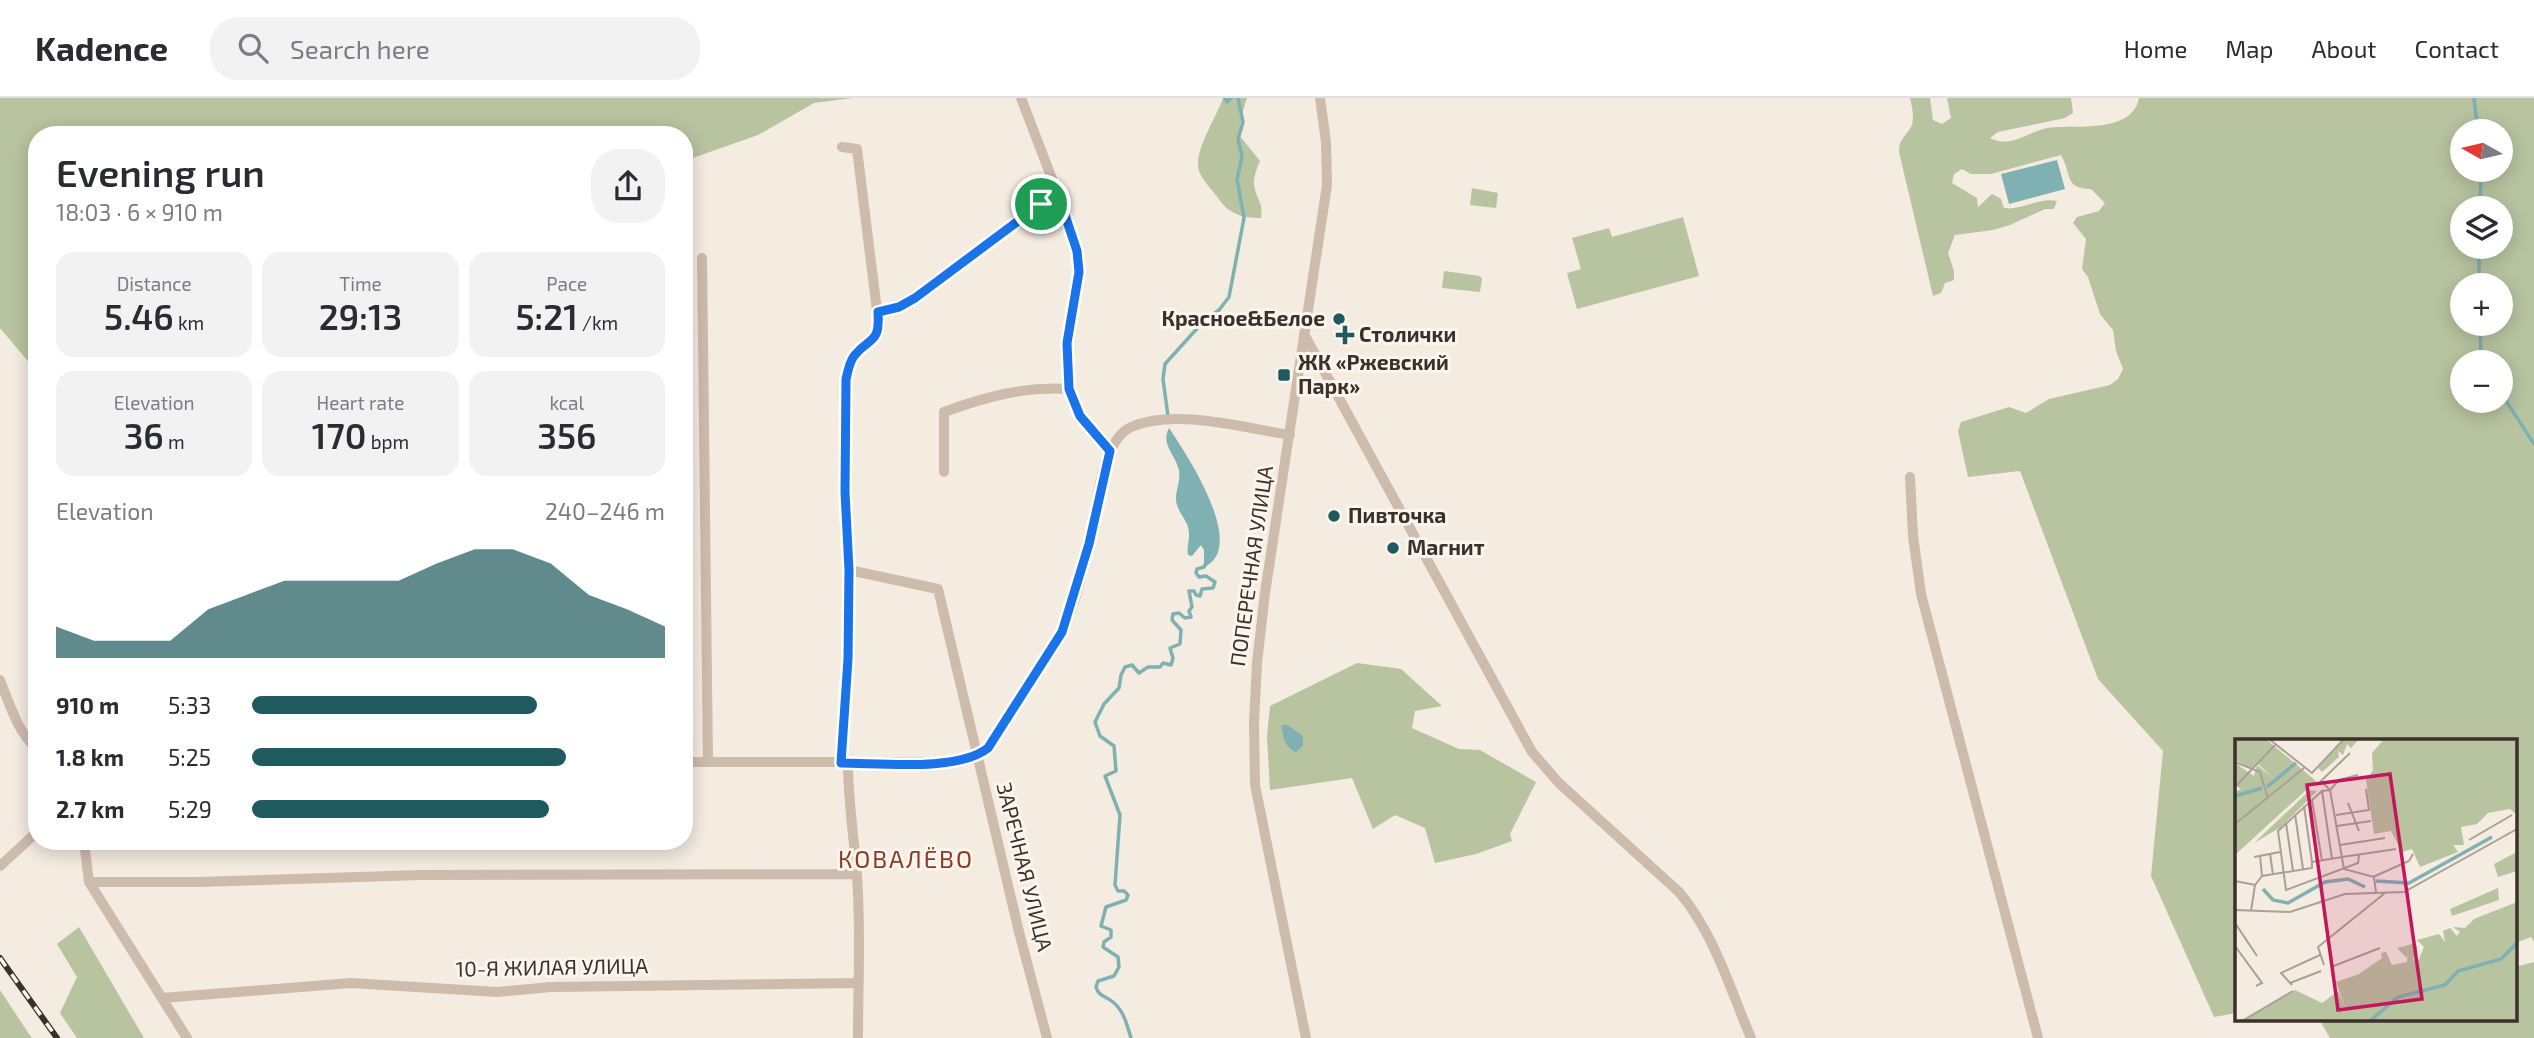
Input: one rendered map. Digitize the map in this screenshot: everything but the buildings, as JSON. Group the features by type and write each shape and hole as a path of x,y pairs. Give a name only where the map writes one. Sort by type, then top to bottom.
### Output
{"street":[{"path":"1021,98 1077,251 1079,272 1067,343 1069,389 1080,416 1110,451"},
{"name":"ПОПЕРЕЧНАЯ УЛИЦА","path":"1306,1038 1261,821 1254,765 1255,688 1259,642 1327,185 1326,142 1320,98"},
{"path":"842,147 857,149 879,327 874,340 856,353 846,379 845,492 849,570 845,763 857,874 858,1038"},
{"path":"878,312 899,307 915,298 1041,204 1059,197"},
{"path":"702,258 708,761"},
{"path":"1304,334 1532,752 1559,783 1679,892 1693,908 1704,927 1751,1038"},
{"path":"1299,369 1313,368 1326,374"},
{"path":"944,472 944,412 980,398 1016,390 1069,389"},
{"path":"693,762 953,762 977,756 988,748 1062,632 1089,544 1110,451 1119,436 1130,428 1172,420 1203,421 1290,435"},
{"path":"1910,477 1913,536 1921,594 2038,1038"},
{"name":"ЗАРЕЧНАЯ УЛИЦА","path":"849,570 938,589 1019,932 1047,1038"},
{"path":"0,680 10,707 28,739"},
{"path":"0,866 28,840"},
{"path":"84,850 89,882 187,1038"},
{"path":"89,882 199,882 422,875 857,874"},
{"name":"10-Я ЖИЛАЯ УЛИЦА","path":"162,998 351,983 497,992 551,987 858,984"}],"green space":[{"path":"0,98 853,98 814,103 758,135 693,158 693,126 28,126 28,361 0,328"},
{"path":"1223,98 1247,98 1239,135 1260,161 1254,183 1261,206 1261,218 1242,216 1227,208 1199,171 1202,144"},
{"path":"1910,98 1930,98 1933,120 1942,124 1951,118 1947,98 2071,98 2073,113 2065,118 1998,132 1990,138 2005,142 2047,128 2114,123 2134,110 2139,98 2534,98 2534,942 2531,937 2516,943 2516,739 2235,739 2235,1013 2214,1017 2151,876 2163,751 2098,679 2020,471 1968,477 1958,431 1961,422 2009,407 2026,413 2049,399 2110,385 2118,379 2123,369 2116,351 2113,330 2100,314 2088,277 2082,269 2086,239 2073,223 2077,217 2099,211 2105,203 2091,189 2073,183 2061,155 1991,174 1971,174 1962,169 1954,174 1952,183 1977,198 1978,207 1992,194 2001,199 2004,208 2057,201 2054,209 2045,209 2010,225 1955,235 1948,253 1954,280 1945,283 1941,293 1933,296 1899,152 1901,141 1912,124"},
{"path":"1472,188 1498,193 1496,208 1470,205"},
{"path":"1683,217 1699,276 1577,309 1567,273 1581,269 1572,238 1609,228 1612,237"},
{"path":"1444,271 1480,276 1480,292 1442,288"},
{"path":"1357,663 1401,669 1442,706 1415,711 1412,728 1459,749 1480,750 1536,782 1510,834 1512,841 1476,854 1435,863 1425,828 1395,815 1373,829 1352,778 1270,790 1267,736 1270,706"},
{"path":"79,927 144,1038 77,1038 60,1013 77,977 57,944"},
{"path":"2534,962 2534,1038 2330,1038 2320,1020 2516,1020 2516,967"},
{"path":"0,990 29,1034 32,1038 0,1038"}],"water":[{"path":"2057,160 2065,189 2009,204 2001,174"},
{"path":"1169,428 1199,477 1217,521 1220,540 1216,556 1204,567 1204,550 1201,545 1192,556 1188,555 1187,524 1176,502 1179,471 1166,439"},
{"path":"1286,724 1303,736 1303,746 1296,752 1288,747 1285,741 1281,726"}],"waterway":[{"path":"1225,98 1227,102 1231,98"},
{"path":"1168,416 1163,379 1165,364 1229,297 1244,218 1237,179 1242,157 1238,139 1243,122 1238,98"},
{"path":"2474,98 2477,119"},
{"path":"2480,196 2481,182"},
{"path":"2479,259 2479,273"},
{"path":"2480,336 2481,350"},
{"path":"2513,412 2534,444"},
{"path":"1131,1038 1120,1010 1101,995 1096,987 1098,981 1114,976 1119,967 1118,957 1103,947 1104,942 1111,937 1111,930 1101,926 1106,907 1126,900 1128,895 1124,891 1118,891 1115,885 1120,815 1105,776 1116,771 1114,746 1100,736 1095,722 1104,704 1119,688 1125,667 1132,665 1139,673 1148,667 1160,667 1163,663 1171,665 1173,658 1170,648 1180,644 1181,630 1172,620 1173,614 1191,617 1189,591 1200,596 1202,589 1213,588 1215,582 1206,576 1199,577 1196,573 1197,569 1204,567 1206,563"}],"railway":[{"path":"0,958 57,1038"}],"place":[{"name":"Красное&Белое","path":"1339,319"},
{"name":"Столички","path":"1345,335"},
{"name":"ЖК «Ржевский Парк»","path":"1284,375"},
{"name":"Пивточка","path":"1334,516"},
{"name":"Магнит","path":"1393,548"}],"district":[{"name":"КОВАЛЁВО","path":"906,860"}],"route":[{"path":"1059,197 1077,251 1079,272 1070,318 1066,364 1071,398 1080,416 1110,451 1089,544 1062,632 988,748 977,756 953,762 841,763 848,659 849,570 845,492 846,379 850,363 856,353 874,340 879,327 878,312 899,307 915,298 1041,204 1059,197"}]}
